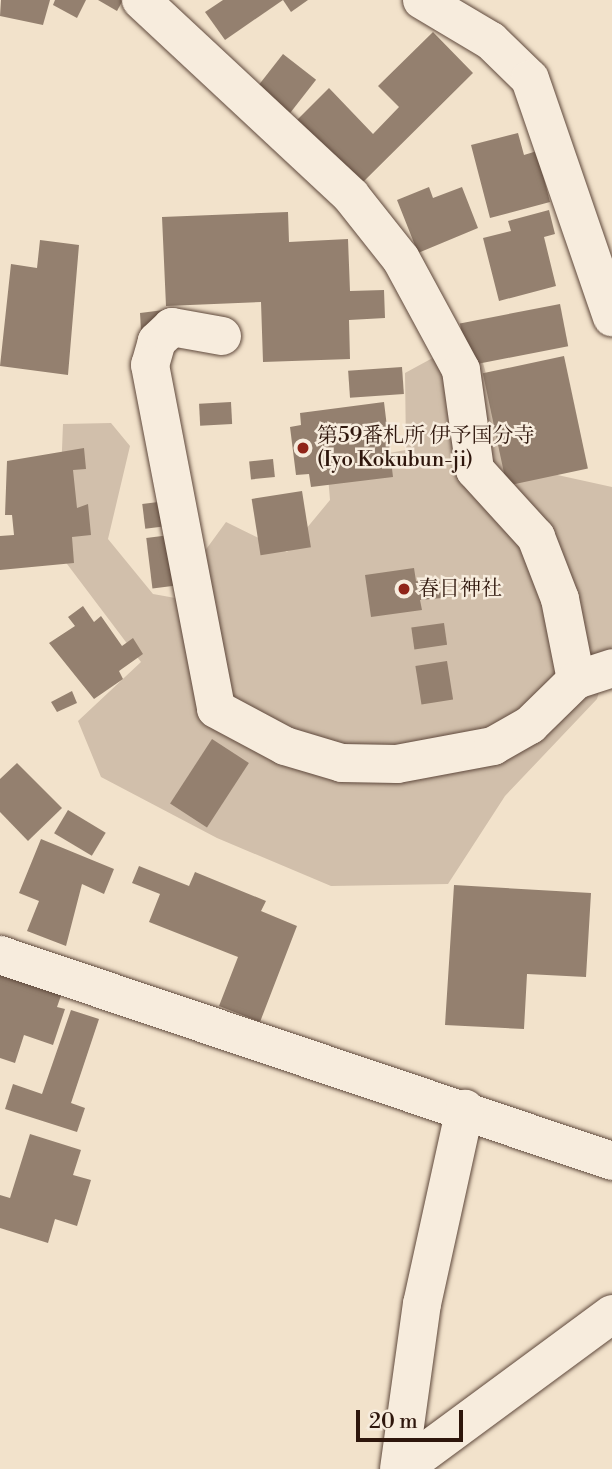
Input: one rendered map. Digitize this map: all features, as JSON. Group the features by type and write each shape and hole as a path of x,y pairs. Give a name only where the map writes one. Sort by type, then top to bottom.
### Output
{"street":[{"path":"141,0 351,196 401,259 461,370 475,471 536,537 560,599 576,680"},
{"path":"422,0 491,41 530,79 612,317"},
{"path":"222,336 172,327 157,341 150,365 216,709 285,746 342,763 397,764 493,747 530,725 576,680 612,668"},
{"path":"0,955 465,1109 612,1161"},
{"path":"400,1469 422,1304 465,1109"},
{"path":"400,1469 612,1314"}],"shaded area":[{"path":"475,335 512,465 612,487 612,646 597,699 505,796 448,884 331,886 217,838 101,777 78,721 141,662 58,552 63,424 111,423 130,446 108,539 153,594 181,599 191,570 226,522 287,552 330,500 327,464 406,450 405,373"}],"building":[{"path":"1,0 50,0 43,25 0,16"},
{"path":"55,0 86,0 77,18 53,5"},
{"path":"98,0 123,0 117,11"},
{"path":"223,0 283,0 225,40 205,12"},
{"path":"283,0 308,0 291,12"},
{"path":"433,32 473,73 358,187 295,122 329,88 373,134 399,107 378,86"},
{"path":"283,54 316,80 288,116 255,90"},
{"path":"518,133 524,155 537,151 550,202 490,218 471,145"},
{"path":"429,187 433,198 462,187 478,228 418,253 397,200"},
{"path":"549,210 555,234 544,237 556,286 499,301 483,238 511,231 508,221"},
{"path":"288,212 289,242 348,239 350,291 384,290 385,318 349,320 350,359 263,362 261,302 166,306 162,217"},
{"path":"40,240 79,245 68,375 0,366 11,264 37,268"},
{"path":"560,304 568,346 468,366 460,323"},
{"path":"164,310 165,326 141,330 140,313"},
{"path":"564,356 588,468 507,486 483,373"},
{"path":"402,367 404,394 350,398 348,371"},
{"path":"231,402 232,424 200,426 199,404"},
{"path":"384,402 393,477 311,487 309,474 296,475 290,427 301,425 300,413"},
{"path":"84,448 86,469 73,470 77,508 88,504 91,535 72,537 74,563 0,570 0,536 14,535 12,515 5,515 7,461"},
{"path":"273,459 275,477 251,479 249,462"},
{"path":"302,491 311,547 261,555 252,499"},
{"path":"174,500 177,525 145,529 142,504"},
{"path":"178,534 184,585 152,589 146,538"},
{"name":"春日神社","path":"414,568 416,581 439,578 442,598 420,600 422,610 371,617 365,575"},
{"path":"83,606 94,622 101,616 122,646 133,638 143,654 119,671 123,679 94,699 49,643 75,626 68,617"},
{"path":"444,623 447,645 414,649 411,628"},
{"path":"447,661 453,700 421,705 415,666"},
{"path":"72,691 77,703 57,712 51,702"},
{"path":"212,739 249,763 207,828 170,804"},
{"path":"17,763 62,808 28,841 0,812 0,779"},
{"path":"68,810 106,833 92,856 54,833"},
{"path":"41,839 114,869 104,894 82,884 66,946 27,931 39,901 19,893"},
{"path":"139,866 189,886 195,872 266,901 261,911 297,926 260,1022 219,1006 238,957 149,922 160,894 132,883"},
{"path":"454,885 591,893 586,977 527,974 524,1029 445,1025"},
{"path":"0,961 65,984 57,1007 65,1009 53,1045 24,1035 15,1063 0,1058"},
{"path":"71,1010 99,1019 71,1103 85,1108 77,1132 5,1109 13,1084 42,1094"},
{"path":"30,1134 81,1150 73,1175 91,1180 77,1226 55,1219 48,1243 0,1228 0,1195 10,1198"}],"place":[{"name":"第59番札所 伊予国分寺 (Iyo Kokubun-ji)","path":"303,448"},
{"name":"春日神社","path":"404,589"}]}
